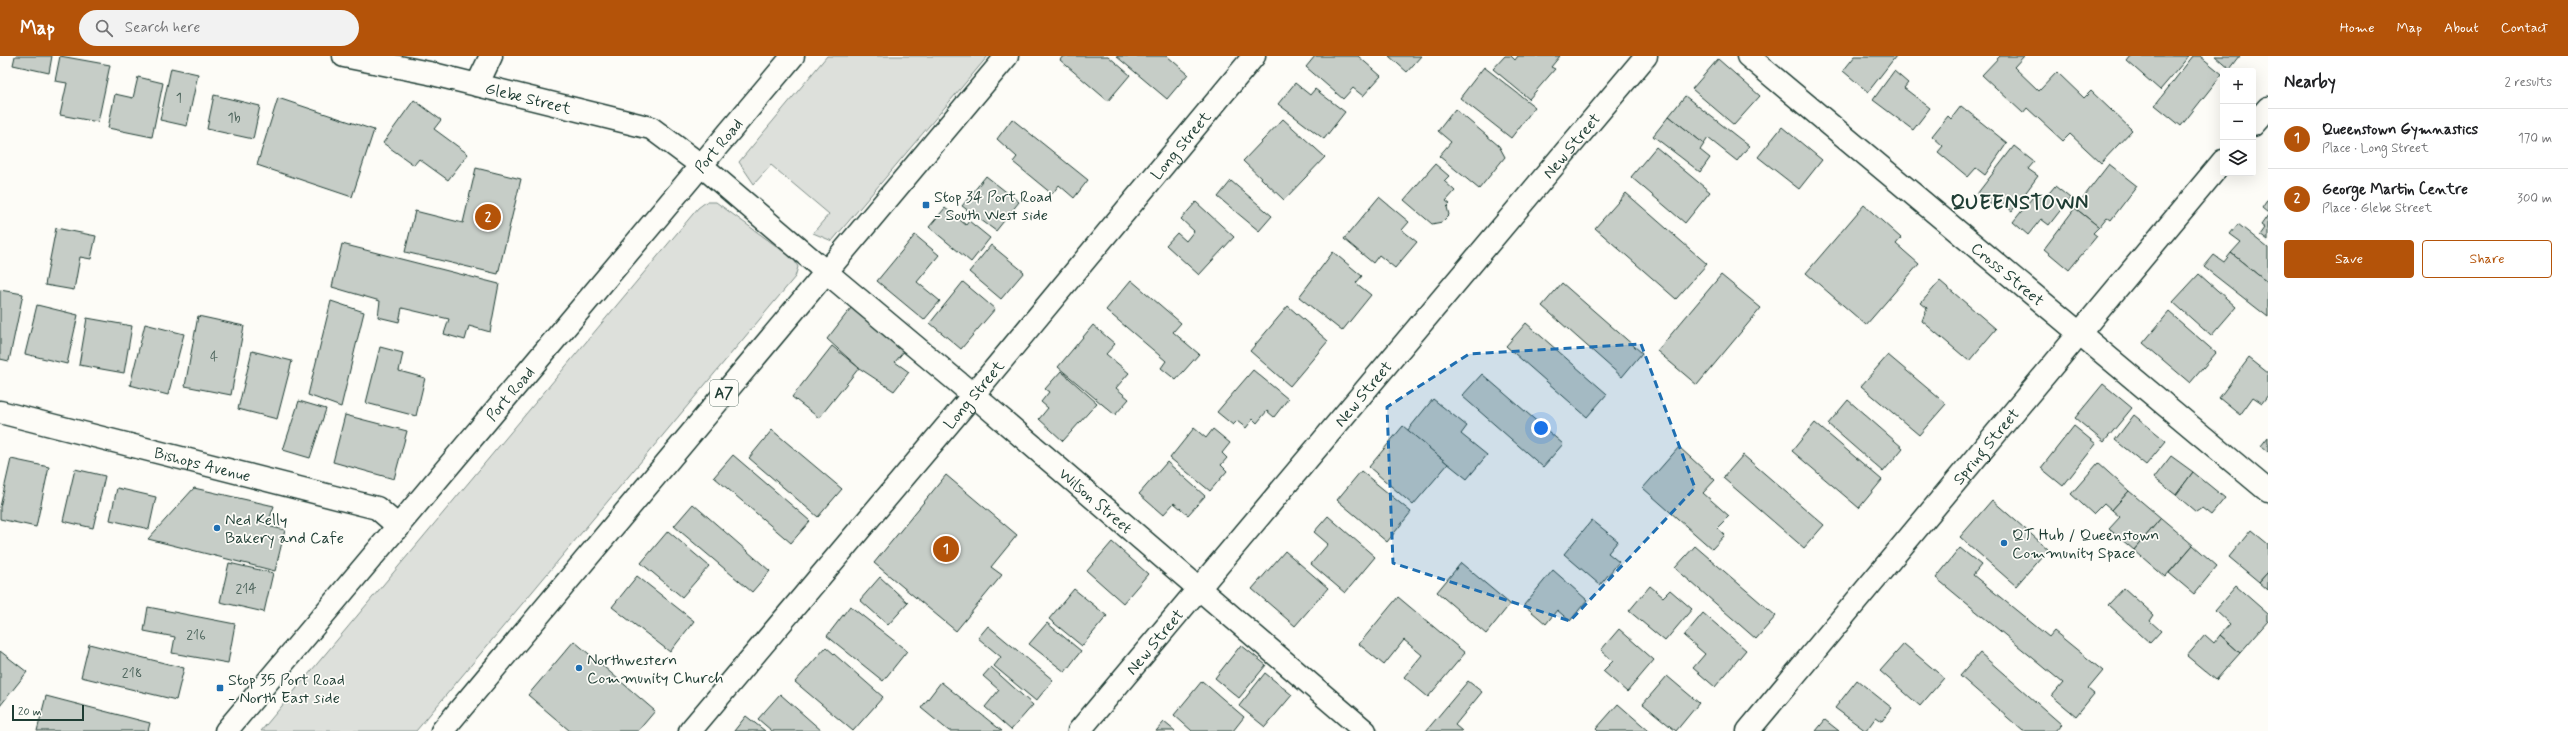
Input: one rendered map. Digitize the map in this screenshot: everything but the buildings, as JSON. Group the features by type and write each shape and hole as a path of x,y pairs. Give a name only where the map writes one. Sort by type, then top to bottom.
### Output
{"main road":[{"name":"Glebe Street","path":"344,56 477,85 651,128 702,166 825,271"},
{"path":"477,85 491,56"},
{"name":"Port Road","path":"226,731 399,527 793,56"},
{"name":"A7","path":"442,731 825,271 1007,56"},
{"name":"Long Street","path":"690,731 973,395 1254,56"},
{"name":"New Street","path":"1079,731 1646,56"},
{"name":"Cross Street","path":"1748,56 2268,491"},
{"path":"2256,122 2268,108"},
{"name":"Spring Street","path":"1748,731 2220,165"},
{"name":"Wilson Street","path":"825,271 973,395 1197,589 1365,731"},
{"name":"Bishops Avenue","path":"0,412 377,508 399,527"}],"highlighted area":[{"path":"1641,344 1695,488 1570,621 1393,563 1387,407 1469,354"}],"shaded area":[{"path":"827,56 988,56 832,241 813,233 829,214 771,165 754,184 739,162"},
{"path":"706,202 716,202 794,259 798,267 795,277 416,731 261,731 698,208"}],"place":[{"name":"Stop 34 Port Road - South West side","path":"926,205"},
{"name":"George Martin Centre","path":"488,217"},
{"name":"Ned Kelly Bakery and Cafe","path":"217,528"},
{"name":"QT Hub / Queenstown Community Space","path":"2004,543"},
{"name":"Queenstown Gymnastics","path":"946,549"},
{"name":"Northwestern Community Church","path":"579,668"},
{"name":"Stop 35 Port Road - North East side","path":"220,688"}],"district":[{"name":"QUEENSTOWN","path":"2020,202"}]}
